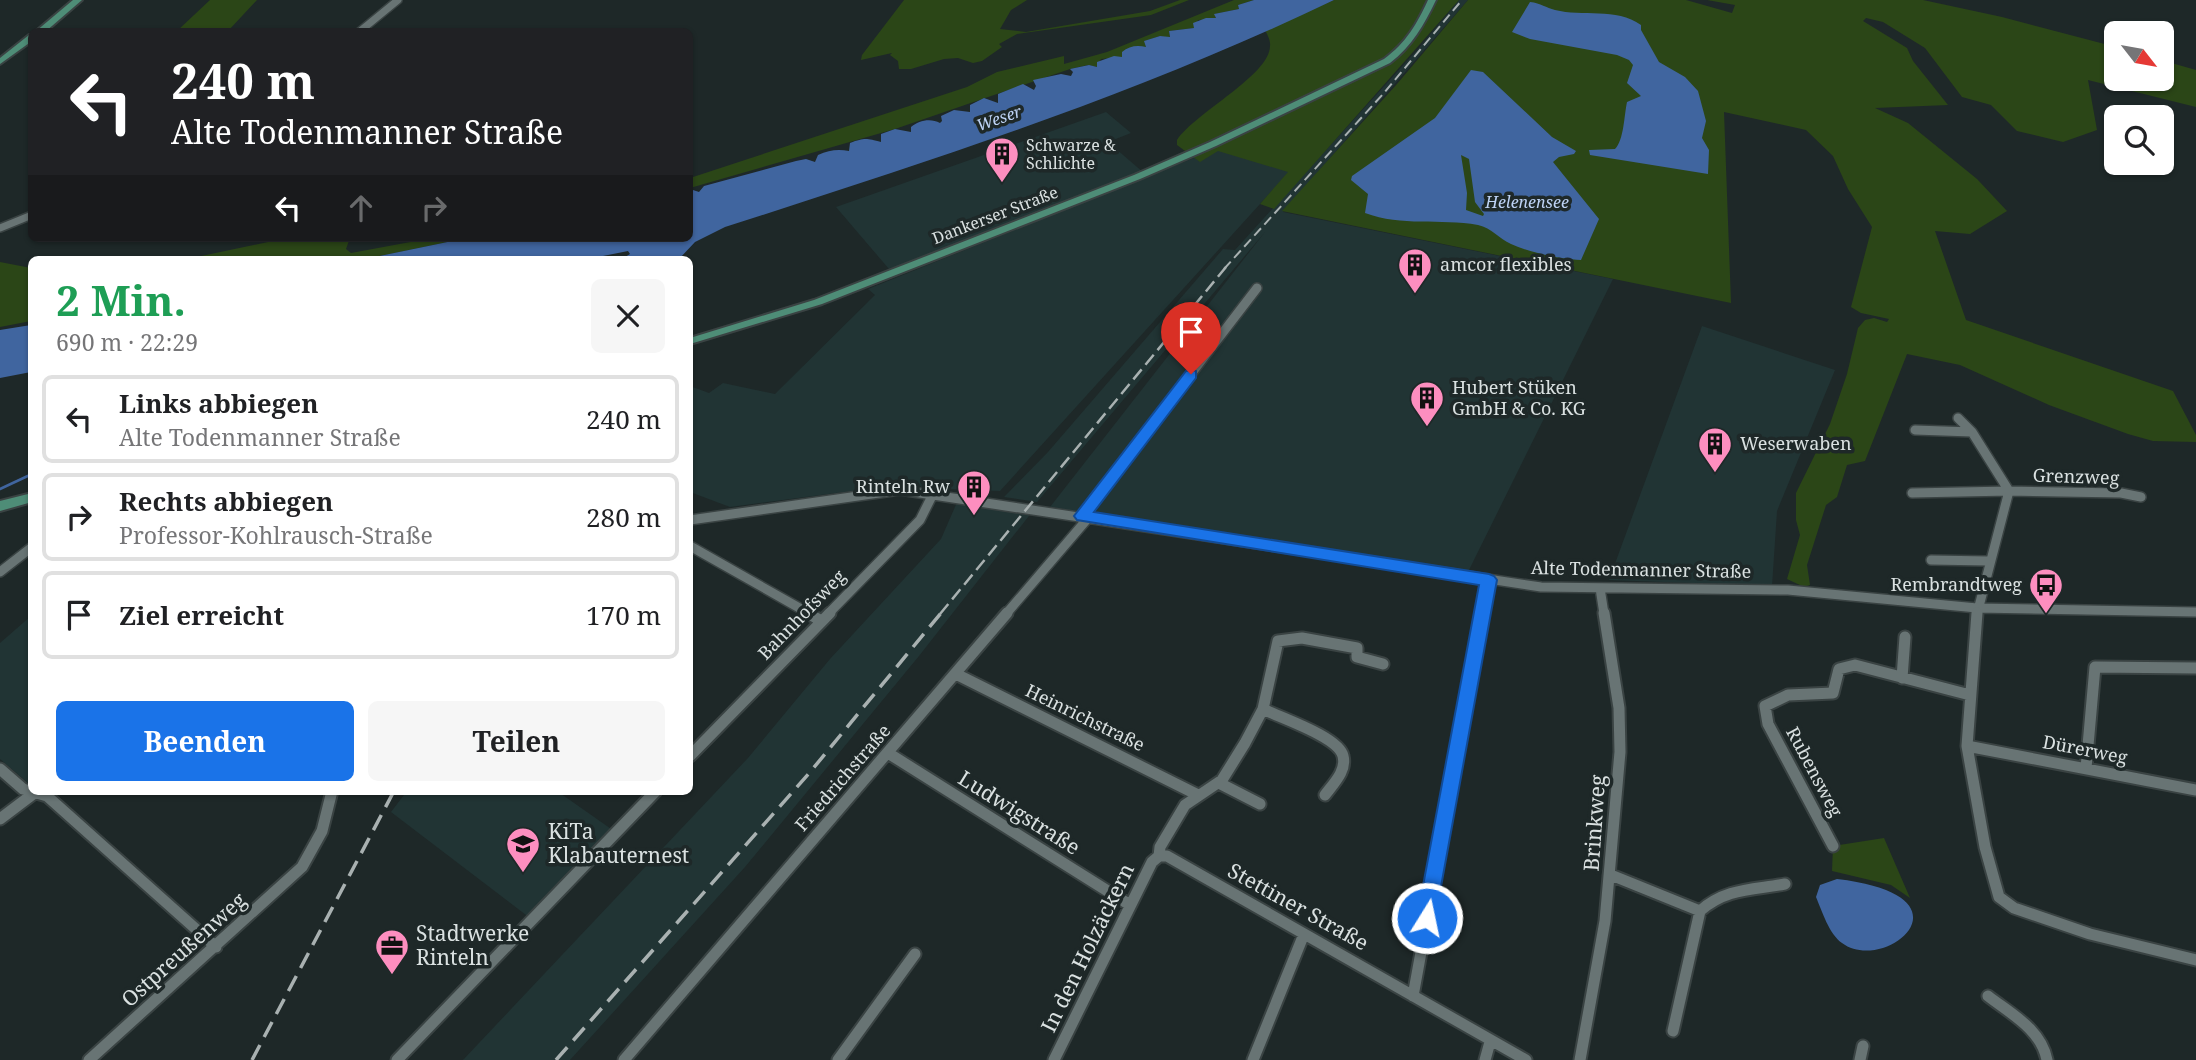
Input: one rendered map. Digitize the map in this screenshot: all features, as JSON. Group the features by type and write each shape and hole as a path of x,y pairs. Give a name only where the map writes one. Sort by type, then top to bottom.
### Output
{"main road":[{"path":"44,28 78,0"},
{"name":"Dankerser Straße","path":"693,340 818,302 1213,144 1350,80 1396,55 1414,38 1432,0"},
{"path":"0,62 28,40"},
{"path":"0,506 28,498"}],"street":[{"path":"364,28 398,0"},
{"path":"0,228 28,217"},
{"name":"Friedrichstraße","path":"624,1060 956,674 1086,517 1257,288"},
{"name":"Grenzweg","path":"1958,418 1972,432 2009,491 1977,608"},
{"path":"1915,430 1972,432"},
{"name":"Alte Todenmanner Straße","path":"693,520 901,490 1541,587 1788,590 1977,608 2196,612"},
{"name":"Grenzweg","path":"1912,493 2121,493 2141,498"},
{"name":"Bahnhofsweg","path":"693,753 920,520 933,494"},
{"path":"693,548 820,620"},
{"path":"0,572 28,551"},
{"path":"1931,560 1988,561"},
{"path":"1413,996 1489,580"},
{"name":"Brinkweg","path":"1580,1060 1599,964 1611,875 1620,752 1619,708 1600,588"},
{"path":"1977,608 1967,746 1985,847 1999,897 2014,908 2090,933 2196,961"},
{"path":"1902,678 1905,637"},
{"path":"1260,804 1219,783 1263,709 1278,641 1302,638 1357,648 1357,657 1383,664"},
{"name":"Rubensweg","path":"1833,846 1768,724 1765,706 1777,696 1817,691 1833,692 1839,669 1855,665 1970,695"},
{"path":"2086,768 2095,667 2196,668"},
{"name":"Heinrichstraße","path":"956,674 1198,795"},
{"path":"1263,709 1336,743 1345,757 1341,775 1325,795"},
{"name":"Dürerweg","path":"1967,746 2196,790"},
{"name":"Ludwigstraße","path":"888,753 1130,905"},
{"path":"0,769 28,790"},
{"name":"In den Holzäckern","path":"1054,1060 1152,862 1159,856 1160,847 1185,805 1219,783"},
{"path":"0,819 32,795"},
{"path":"44,795 216,947"},
{"name":"Ostpreußenweg","path":"89,1060 302,867 320,836 328,816 331,795"},
{"path":"397,1060 652,795"},
{"name":"Stettiner Straße","path":"1159,856 1167,856 1490,1042 1526,1060"},
{"path":"1611,875 1700,911"},
{"path":"1673,1031 1700,911 1714,896 1730,891 1786,884"},
{"path":"1253,1060 1304,934"},
{"path":"838,1060 915,954"},
{"path":"1988,996 2036,1035 2047,1053 2047,1060"},
{"path":"1485,1060 1490,1042"}],"shaded area":[{"path":"1459,0 1468,0 1283,212 1613,279 1468,572 1050,507 1265,232 1037,502 1004,497 1048,452 1223,249 1235,250 1418,49"},
{"path":"1106,112 1131,133 1108,142 1144,173 889,269 836,207"},
{"path":"1231,143 1289,172 1000,491 922,488 918,483 901,480 897,485 730,507 693,493 693,387 709,393 723,383 775,394 875,295 868,289"},
{"path":"1702,326 1835,370 1777,511 1772,586 1609,580"},
{"path":"958,500 1032,512 919,656 745,867 570,1060 463,1060 748,758 830,659 941,539"},
{"path":"28,619 28,783 0,759 0,643"},
{"name":"KiTa Klabauternest","path":"404,795 563,795 614,831 530,918 391,812"}],"green space":[{"path":"210,0 257,0 231,28 180,28"},
{"path":"904,0 1027,0 1011,10 1000,29 1026,32 1150,11 1180,0 1189,0 1151,15 1017,34 999,44 1002,47 982,61 973,63 958,58 944,59 911,69 899,69 898,61 890,55 892,53 861,60"},
{"path":"1234,0 1254,0 1238,5 1239,9 1215,14 1216,19 1198,20 1195,28 1169,31 1170,38 1160,36 1145,41 1146,47 1122,57 1101,59 1097,67 1088,65 1070,69 895,129 693,187 693,177 967,87 997,72 1064,56 1064,64 1107,52"},
{"path":"1334,0 1459,0 1274,209 1260,204 1288,172 1218,151 1200,162 1177,145 1177,140 1186,129 1258,69 1267,57 1270,46 1265,30"},
{"path":"1468,0 1686,0 1732,13 1735,5 1707,0 1923,0 2104,44 2104,84 2088,80 2097,130 2063,142 2017,131 1991,105 1962,97 1925,48 1883,22 1866,18 1863,21 1907,48 1913,61 1948,105 1875,108 1908,123 1977,179 2007,211 1970,234 1935,231 1966,320 2173,391 2196,435 2196,442 2153,441 2128,434 2049,405 1960,365 1907,354 1865,461 1847,465 1837,497 1826,505 1807,565 1810,585 1804,587 1787,579 1800,535 1796,520 1796,493 1830,424 1847,374 1858,328 1865,320 1874,318 1887,322 1889,319 1861,313 1851,307 1872,227 1848,189 1833,156 1806,130 1724,112 1731,303 1282,211 1397,84"},
{"path":"2174,64 2196,70 2196,107 2132,91 2174,91"},
{"path":"268,242 349,242 346,249 351,253 410,242 448,242 380,256 201,256"},
{"path":"0,262 28,267 28,322 0,327"},
{"path":"1884,838 1910,898 1891,885 1832,871 1833,846"}],"water":[{"name":"Weser","path":"1254,0 1334,0 1186,66 1110,96 957,151 725,227 695,242 682,256 627,256 630,254 628,251 603,256 380,256 448,242 693,242 693,190 699,192 704,186 796,161 806,159 815,162 818,155 826,152 849,151 850,143 855,141 866,139 881,142 881,134 895,129 911,132 911,127 921,121 940,123 941,116 954,110 970,112 970,105 984,98 998,103 998,94 1023,84 1034,90 1036,86 1033,80 1061,74 1071,76 1073,72 1070,69 1089,65 1097,67 1097,62 1114,56 1122,57 1122,52 1127,48 1146,47 1144,41 1160,36 1170,37 1169,31 1194,28 1193,23 1206,18 1216,18 1214,14 1239,9 1238,5"},
{"name":"Helenensee","path":"1530,2 1565,12 1621,16 1641,25 1641,30 1659,62 1685,77 1698,91 1706,121 1702,138 1709,150 1708,174 1590,155 1589,150 1615,149 1618,145 1627,102 1641,96 1627,83 1633,65 1629,60 1617,55 1530,39 1512,32"},
{"name":"Helenensee","path":"1471,70 1483,72 1552,137 1576,151 1553,162 1599,219 1581,260 1527,250 1478,225 1393,220 1365,213 1368,194 1351,180 1352,176 1435,118","holes":["1461,155 1469,159 1475,202 1483,216 1466,210 1467,193"]},
{"path":"28,325 28,373 0,378 0,330"},
{"path":"1837,879 1880,888 1904,901 1913,915 1909,929 1897,941 1879,949 1860,950 1842,943 1830,928 1816,897 1820,885"}],"waterway":[{"path":"0,489 28,476"}],"railway":[{"path":"1224,269 1383,94 1462,0"},
{"path":"940,614 1226,267"},
{"path":"556,1060 811,771 941,613"},
{"path":"252,1060 392,795"}],"place":[{"name":"Schwarze & Schlichte","path":"1002,184"},
{"name":"amcor flexibles","path":"1415,295"},
{"name":"Hubert Stüken GmbH & Co. KG","path":"1427,428"},
{"name":"Weserwaben","path":"1715,474"},
{"name":"Rinteln Rw","path":"974,517"},
{"name":"Rembrandtweg","path":"2046,615"},
{"name":"KiTa Klabauternest","path":"523,874"},
{"name":"Stadtwerke Rinteln","path":"392,976"}],"route":[{"path":"1191,374 1082,516 1489,580 1427,918"}]}
